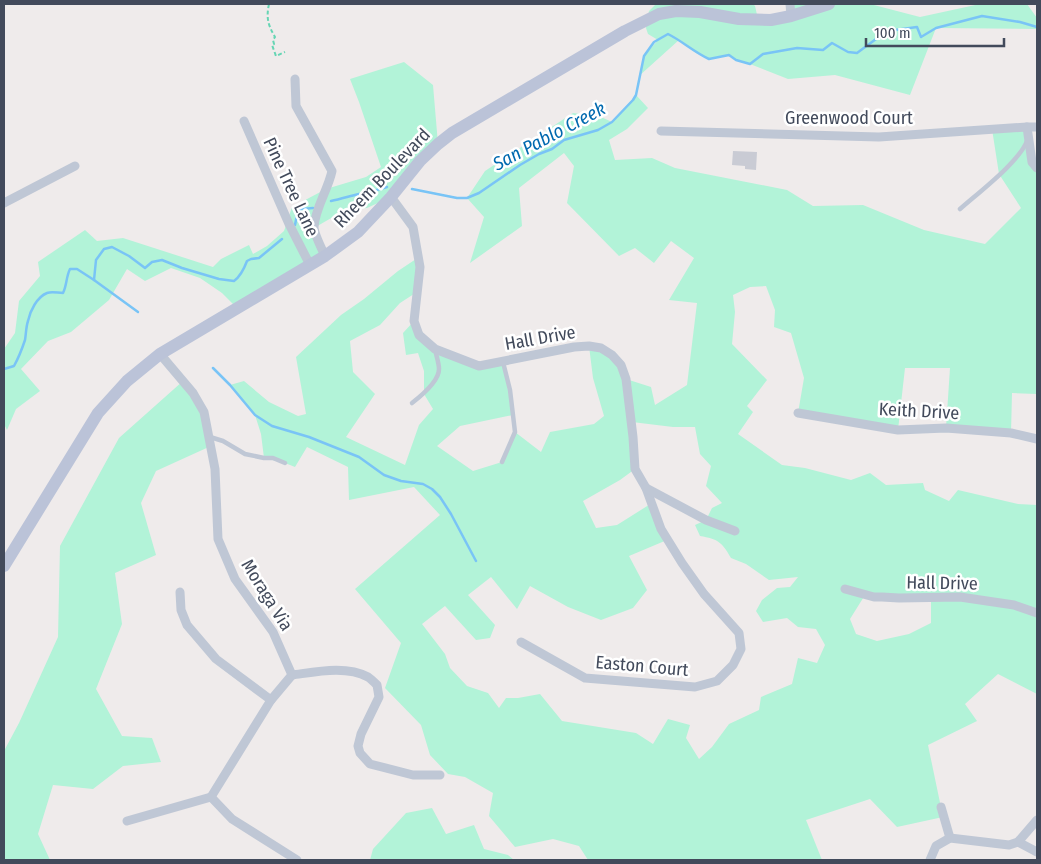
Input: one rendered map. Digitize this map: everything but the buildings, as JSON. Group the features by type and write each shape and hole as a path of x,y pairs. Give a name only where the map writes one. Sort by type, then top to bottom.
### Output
{"street":[{"name":"Rheem Boulevard","path":"4,566 98,413 127,381 160,354 325,256 358,232 391,197 420,161 452,133 625,31 659,14 676,11 700,12 739,19 771,20 791,10 829,4"},
{"path":"295,79 296,106 332,171 330,182 319,206 314,228 325,256"},
{"name":"Pine Tree Lane","path":"244,122 289,224 310,265"},
{"path":"1027,126 1032,162 1037,168"},
{"name":"Greenwood Court","path":"661,131 879,137 1027,126 1037,127"},
{"path":"4,203 75,166"},
{"name":"Hall Drive","path":"391,197 413,227 420,267 414,321 419,336 435,350 478,366 574,346 601,348 612,355 621,366 626,379 635,469 646,488"},
{"name":"Moraga Via","path":"160,354 193,393 204,412 216,469 218,539 235,579 273,632 292,675"},
{"name":"Keith Drive","path":"798,413 898,430 946,428 1011,433 1037,439"},
{"path":"646,488 706,520 735,531"},
{"name":"Easton Court","path":"521,642 585,678 695,687 717,681 732,665 741,649 738,634 704,594 682,563 661,529 646,488"},
{"name":"Hall Drive","path":"845,589 874,597 960,597 1014,604 1037,613"},
{"path":"180,592 181,610 188,625 216,660 270,700"},
{"path":"127,821 211,797 270,700 292,675 326,670 354,672 368,677 377,685 379,697 361,734 358,746 360,753 370,764 413,775 440,775"},
{"path":"211,797 232,819 296,860"},
{"path":"941,806 950,838"},
{"path":"930,860 936,846 950,838 1009,845 1018,842 1037,820"},
{"path":"1018,842 1037,852"}],"lane":[{"path":"960,209 1024,148 1028,137"},
{"path":"412,403 424,394 436,378 439,369 435,350"},
{"path":"502,360 510,390 515,432 502,462"},
{"path":"209,437 222,441 245,454 273,458 284,463"}],"path":[{"path":"269,4 268,24 275,38 272,45 276,56 285,52"}],"green space":[{"path":"656,4 753,4 758,19 791,16 790,4 870,4 920,17 980,4 1027,4 1037,18 1037,29 936,28 910,95 835,75 788,79 736,60 729,55 709,59 696,53 679,40 639,76 644,56 658,40 648,34 646,28 649,11"},
{"path":"404,62 433,85 438,144 391,197 367,208 345,210 314,228 325,256 237,308 222,293 200,278 171,268 145,281 127,269 109,300 71,332 48,341 21,369 40,391 16,409 7,430 4,424 4,349 15,333 19,301 40,276 38,262 85,230 97,241 123,238 213,267 221,259 249,245 253,254 267,246 284,231 292,207 326,189 366,177 381,167 350,79"},
{"path":"636,95 648,108 627,129 609,140 615,160 652,158 675,168 787,190 813,206 863,205 924,230 985,244 1021,208 999,174 992,129 1027,127 1037,168 1037,394 1012,393 1011,433 946,428 950,368 905,368 898,430 798,413 804,378 791,333 774,327 775,310 766,286 750,287 733,295 735,312 732,344 767,380 747,406 753,412 738,434 782,465 805,468 851,480 870,473 886,485 923,483 925,490 949,501 958,490 1018,504 1037,505 1037,694 998,674 965,704 977,721 928,745 943,817 897,827 870,799 806,820 822,860 588,860 579,846 553,839 515,847 489,816 493,793 465,777 448,774 430,755 421,725 385,688 401,643 355,589 440,515 414,487 349,500 348,467 307,447 295,467 264,458 261,434 255,415 230,385 244,381 269,402 298,416 306,414 296,357 341,315 419,257 417,292 400,303 380,325 350,341 353,372 375,394 346,437 405,465 419,425 433,409 424,394 424,371 418,353 406,355 403,333 414,321 435,349 478,366 502,360 513,415 460,426 437,446 473,471 502,462 515,432 541,452 550,432 594,424 604,416 593,378 589,346 612,355 626,379 651,387 655,405 687,385 697,303 669,300 694,258 671,241 654,263 635,248 619,256 567,203 574,166 564,153 519,188 522,226 470,263 484,217 467,198 485,171 573,113 601,117 612,122","holes":["632,422 673,427 695,427 700,454 711,466 706,486 722,503 712,508 706,520 695,525 700,536 719,542 731,558 746,564 769,580 798,577 790,587 777,588 762,600 756,611 763,622 787,618 798,627 816,629 825,645 817,663 798,658 792,684 761,697 759,710 729,724 712,747 699,759 686,738 690,725 668,719 653,744 636,733 562,721 540,694 506,698 499,708 488,693 467,686 450,668 445,654 422,624 445,606 476,640 490,638 495,625 468,595 491,577 517,609 530,586 568,607 601,620 633,608 647,590 629,556 667,540 652,503 617,525 596,528 583,501 620,480 635,469","865,595 931,598 931,623 909,634 877,641 856,634 850,619"]},
{"path":"183,381 193,393 211,446 156,471 141,503 156,555 115,573 122,624 96,689 122,736 152,738 161,762 123,766 93,789 53,785 38,834 50,860 4,860 4,751 19,723 58,637 60,546 119,438"},
{"path":"432,808 446,834 474,825 484,849 508,855 514,860 370,860 373,849 406,813"}],"waterway":[{"name":"San Pablo Creek","path":"412,189 457,198 467,198 479,193 520,165 552,149 564,140 598,130 612,122 636,95 644,56 654,42 668,34 709,59 729,55 736,60 750,64 763,54 797,48 823,50 832,43 848,52 857,53 876,39 895,30 917,27 921,37 936,28 982,16 1020,22 1037,27"},
{"name":"San Pablo Creek","path":"331,201 387,187"},
{"name":"San Pablo Creek","path":"295,225 297,215 301,209 313,208"},
{"name":"San Pablo Creek","path":"4,369 14,366 25,340 29,317 37,301 47,293 63,293 70,269 77,269 94,280 96,260 104,249 112,247 129,256 145,268 152,262 162,260 219,279 234,281 239,277 247,261 259,258 282,239"},
{"path":"94,280 138,312"},
{"path":"213,368 255,415 272,426 309,437 359,457 384,475 401,481 423,484 432,489 440,497 451,514 476,561"}]}
